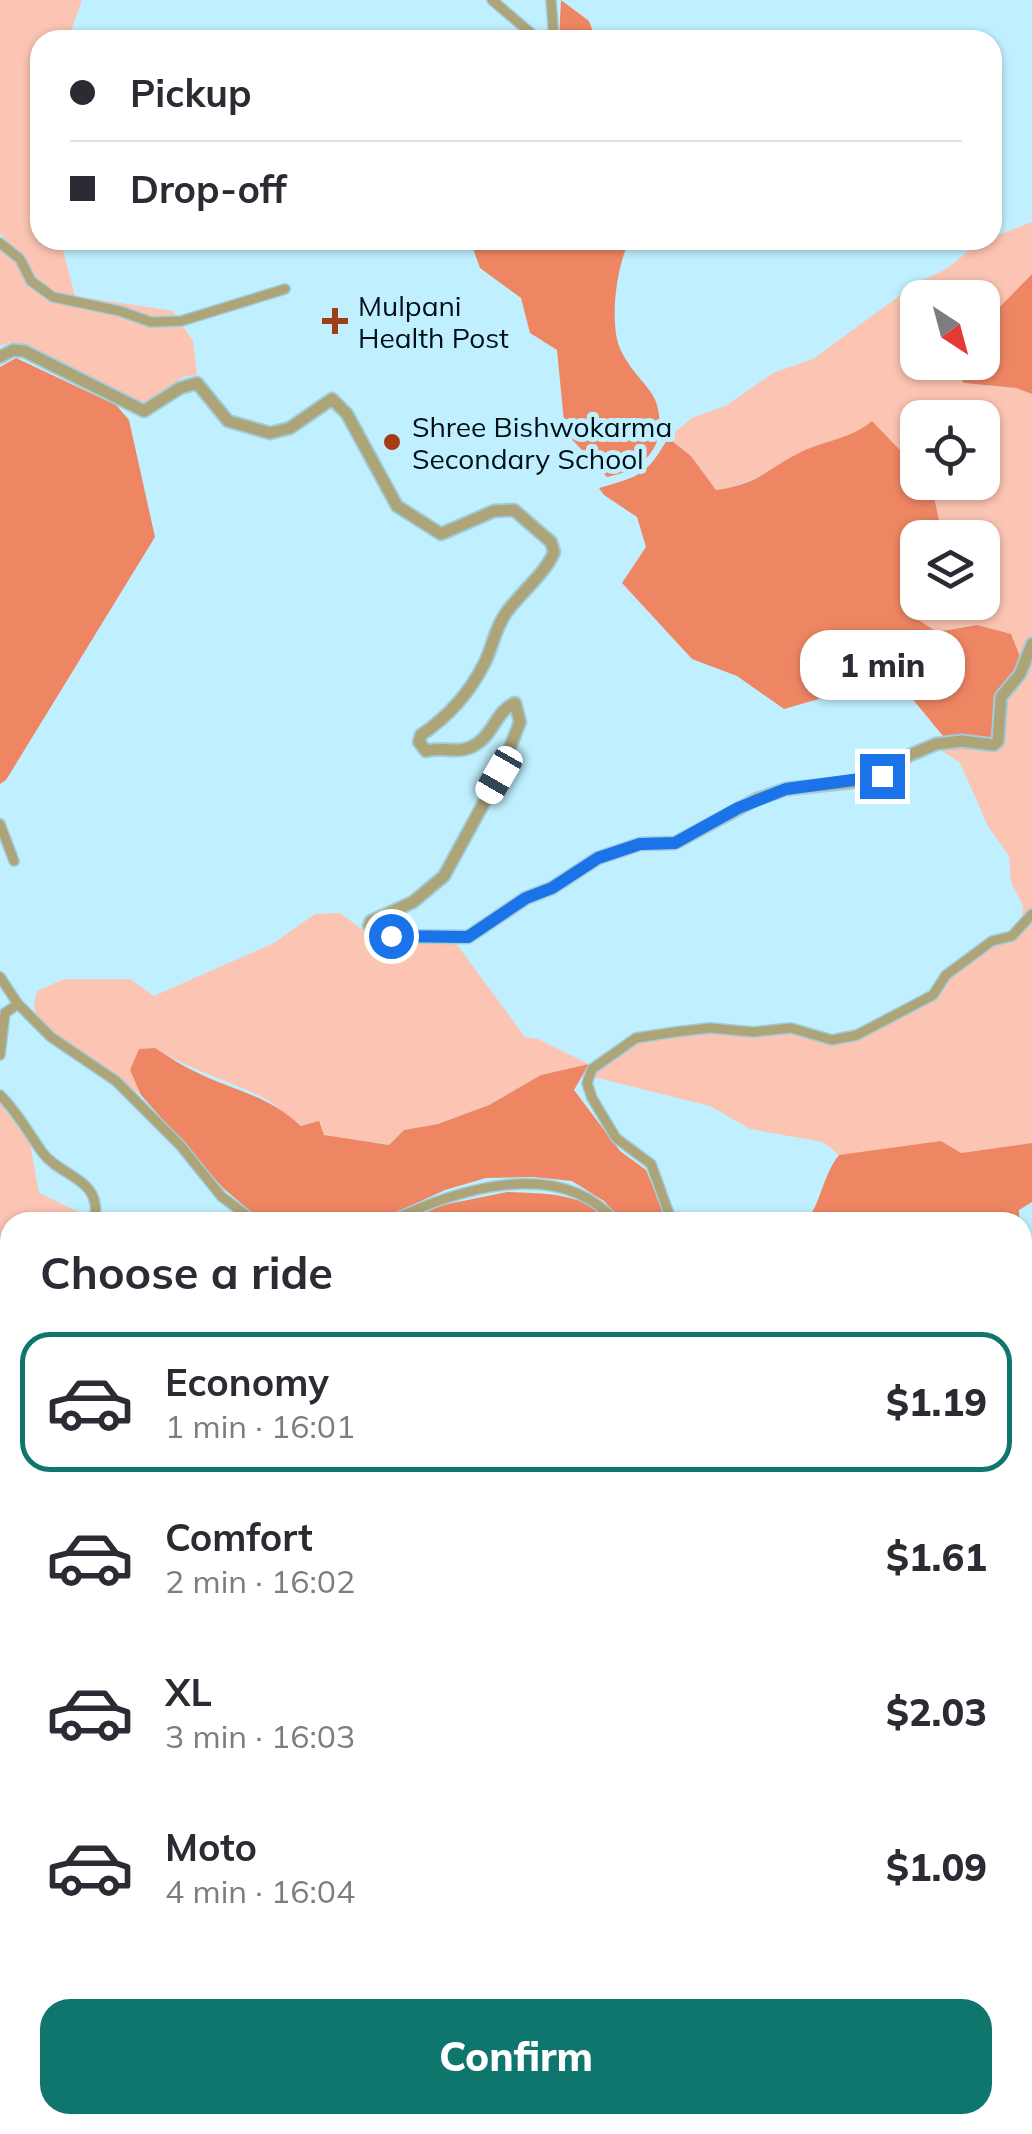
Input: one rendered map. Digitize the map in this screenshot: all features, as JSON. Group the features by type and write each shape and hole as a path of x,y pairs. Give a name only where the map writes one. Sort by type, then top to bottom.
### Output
{"street":[{"path":"492,0 527,30"},
{"path":"551,0 553,30"},
{"path":"0,243 20,258 32,281 53,296 151,322 181,320 285,289"},
{"path":"0,357 13,350 24,351 144,411 180,388 197,383 228,422 270,432 290,428 332,398 347,414 397,506 419,524 441,534 494,511 514,510 550,542 554,552 550,563 520,593 495,628 484,665 458,705 422,735 419,742 426,751 443,747 450,751 467,749 483,739 504,708 515,704 520,722 499,775 444,876 413,902 371,921 368,926 381,936 468,937 526,898 552,888 598,858 640,844 675,843 772,794 818,784 871,780 910,755 949,742 994,746 998,741 1001,697 1020,674 1032,644"},
{"path":"0,824 14,861"},
{"path":"668,1212 651,1164 616,1138 592,1098 587,1083 592,1069 636,1038 675,1032 791,1028 832,1040 858,1035 934,995 946,975 992,941 1012,936 1032,914"},
{"path":"0,977 18,1004 51,1037 116,1082 180,1145 222,1197 242,1212"},
{"path":"0,1056 5,1012 18,1004"},
{"path":"0,1095 22,1118 44,1155 78,1177 97,1212"},
{"path":"411,1212 450,1195 505,1185 572,1190 606,1212"}],"shaded area":[{"path":"0,0 82,0 72,30 30,30 30,250 63,250 75,296 173,311 193,341 197,375 183,377 146,402 133,400 63,362 11,342 0,346 0,248 52,303 73,296 42,285 0,234"},
{"path":"561,0 589,21 592,30 560,30"},
{"path":"1032,222 1032,274 1000,307 1000,280 923,280 948,268 969,250 1002,250 1002,234"},
{"path":"474,250 626,250 616,288 617,339 625,359 654,398 660,420 656,444 642,462 607,477 565,432 557,350 530,333 521,298 480,268"},
{"path":"1032,274 1032,394 962,380 1000,380 1000,307"},
{"path":"900,295 900,380 962,380 1032,394 1032,640 1022,662 977,625 937,632 919,620 1000,620 1000,520 939,520 935,500 1000,500 1000,400 900,400 900,456 862,438 839,439 816,446 745,482 716,490 691,456 668,438 692,418 727,405 773,373 813,359"},
{"path":"16,358 116,405 129,420 155,537 0,784 0,367"},
{"path":"872,421 900,450 900,500 935,500 939,520 900,520 900,620 919,620 937,632 977,625 1011,634 1022,662 998,691 991,743 943,736 892,674 869,657 836,694 784,709 737,676 692,659 622,583 646,547 637,517 599,488 641,473 668,438 691,456 716,490 753,480 801,452"},
{"path":"1032,657 1032,912 1022,920 1023,905 1011,883 1009,856 988,826 960,763 938,748 984,750 998,746 1003,700"},
{"path":"340,913 378,941 455,942 525,1037 538,1039 589,1064 541,1075 489,1105 438,1124 404,1130 389,1145 315,1131 261,1096 155,1048 130,1070 141,1095 64,1041 34,1007 37,991 64,979 130,979 154,996 274,943 315,914"},
{"path":"1032,920 1032,1143 961,1153 839,1155 823,1142 750,1129 710,1106 594,1077 600,1067 638,1042 707,1031 794,1032 844,1042 929,1002 949,978"},
{"path":"155,1048 191,1070 263,1100 301,1126 319,1121 324,1135 389,1145 404,1130 438,1124 489,1105 541,1075 589,1064 574,1090 620,1151 646,1170 663,1212 614,1212 572,1181 533,1177 486,1178 445,1190 397,1212 251,1212 223,1188 141,1095 130,1070 139,1049"},
{"path":"0,1103 30,1143 39,1193 79,1212 0,1212"},
{"path":"941,1141 961,1153 1032,1143 1032,1202 1019,1212 812,1212 839,1155"},
{"path":"507,1192 575,1199 598,1212 427,1212"}],"place":[{"name":"Mulpani Health Post","path":"335,321"},
{"name":"Shree Bishwokarma Secondary School","path":"392,442"}],"route":[{"path":"391,936 468,937 526,898 552,888 598,858 640,844 675,843 738,808 786,789 882,776"}]}
